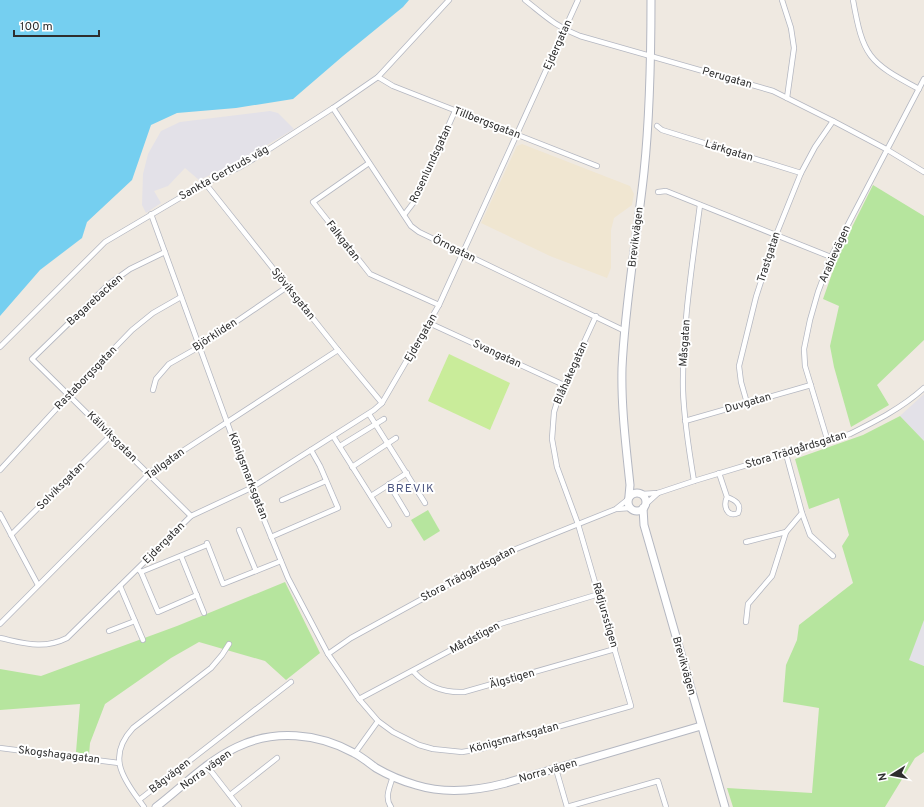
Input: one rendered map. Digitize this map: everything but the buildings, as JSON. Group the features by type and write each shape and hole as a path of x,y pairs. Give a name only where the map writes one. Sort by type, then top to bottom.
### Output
{"street":[{"name":"Sankta Gertruds väg","path":"0,347 101,246 113,237 205,183 240,167 260,155 378,77 449,0"},
{"name":"Perugatan","path":"525,0 556,25 580,36 773,91 833,120 924,172"},
{"name":"Ejdergatan","path":"0,638 40,645 50,645 67,638 120,586 140,570 191,516 251,488 369,414 382,403 440,305 578,0"},
{"name":"Brevikvägen","path":"644,525 630,504 622,394 625,331 644,171 651,56 651,0"},
{"path":"782,0 791,28 794,48 787,98"},
{"path":"853,0 861,39 870,57 884,70 919,89"},
{"name":"Tillbergsgatan","path":"378,77 393,86 597,166"},
{"name":"Arabievägen","path":"828,442 805,366 804,349 810,320 818,292 831,257 924,78"},
{"name":"Örngatan","path":"333,108 411,226 419,232 625,331"},
{"name":"Rosenlundsgatan","path":"404,215 414,202 456,111"},
{"name":"Trastgatan","path":"747,403 740,374 741,355 756,297 776,235 801,173 815,147 833,120"},
{"name":"Lärkgatan","path":"657,126 662,130 801,173"},
{"name":"Falkgatan","path":"369,163 313,202 370,274 440,305"},
{"name":"Sjöviksgatan","path":"205,183 382,403"},
{"path":"658,192 666,191 831,257"},
{"name":"Måsgatan","path":"694,481 685,421 683,391 687,319 700,205"},
{"name":"Königsmarksgatan","path":"151,214 226,422 288,578 328,654 359,699 378,721 393,732 419,745 433,749 462,752 480,749 631,706"},
{"name":"Bagarebacken","path":"32,359 109,284 130,270 165,252"},
{"name":"Björkliden","path":"153,390 156,379 169,364 199,347 287,286"},
{"name":"Rastaborgsgatan","path":"0,470 69,395 142,321 153,313 182,297"},
{"name":"Blåhakegatan","path":"578,524 557,467 552,439 554,412 564,385 596,316"},
{"name":"Svangatan","path":"429,322 564,385"},
{"name":"Tallgatan","path":"0,624 149,474 226,422 338,350"},
{"name":"Källviksgatan","path":"32,359 191,516"},
{"name":"Duvgatan","path":"685,421 810,385"},
{"name":"Stora Trädgårdsgatan","path":"642,494 658,493 850,434 900,408 924,388"},
{"path":"369,414 425,503"},
{"path":"340,446 384,419"},
{"name":"Solviksgatan","path":"11,536 110,436"},
{"path":"333,436 389,525"},
{"path":"352,466 396,438"},
{"path":"271,537 338,508 311,450"},
{"path":"786,454 802,513 810,534 833,556"},
{"path":"371,496 407,473"},
{"name":"Brevikvägen","path":"628,473 642,494"},
{"path":"719,473 727,497"},
{"path":"282,500 326,481"},
{"path":"389,484 407,514"},
{"path":"634,492 642,494 645,497 644,506 638,511 630,504 634,492"},
{"name":"Stora Trädgårdsgatan","path":"644,506 658,493"},
{"name":"Stora Trädgårdsgatan","path":"328,654 351,638 506,553 630,504"},
{"name":"Brevikvägen","path":"644,506 644,525 725,807"},
{"path":"746,622 748,604 772,576 786,532 802,513"},
{"path":"0,514 38,585"},
{"name":"Rådjursstigen","path":"578,524 631,706"},
{"path":"239,530 256,571"},
{"path":"746,542 786,532"},
{"name":"Ejdergatan","path":"140,570 181,556 207,544 223,584 281,561"},
{"name":"Ejdergatan","path":"181,556 204,613"},
{"name":"Ejdergatan","path":"140,570 158,612 197,595"},
{"path":"120,586 143,640"},
{"name":"Mårdstigen","path":"359,699 500,624 599,594"},
{"path":"109,631 135,621"},
{"name":"Bågvägen","path":"229,644 211,668 127,734 121,746 119,763 123,778 139,800 291,682"},
{"name":"Älgstigen","path":"413,671 420,679 435,688 454,692 464,692 615,650"},
{"path":"354,753 378,721"},
{"name":"Norra vägen","path":"156,807 207,766 227,753 249,742 274,736 287,735 315,737 354,753 377,768 416,785 431,788 462,790 492,786 556,769 701,726"},
{"name":"Skogshagagatan","path":"0,748 119,763"},
{"path":"230,795 277,758"},
{"path":"207,766 239,807"},
{"path":"556,769 567,807 658,781 666,807"},
{"path":"390,807 387,800 387,795 393,776"},
{"path":"139,800 144,807"}],"shaded area":[{"path":"270,111 278,113 294,129 237,163 199,180 185,168 168,186 154,191 161,203 146,213 142,205 143,174 148,154 161,131 180,122"},
{"path":"522,144 630,186 634,194 632,205 614,218 611,230 611,268 607,278 550,256 481,223 517,146"},
{"path":"924,394 924,441 900,416"},
{"path":"924,620 924,666 908,660"}],"green space":[{"path":"873,185 924,216 924,340 877,385 889,405 851,427 834,367 830,346 839,306 823,299 840,251"},
{"path":"449,354 510,383 490,430 428,401"},
{"path":"900,416 924,441 924,620 909,660 924,666 924,752 915,758 885,807 733,807 727,788 812,793 819,708 783,702 786,665 797,640 799,625 853,583 842,546 849,535 839,498 809,509 795,459 863,435"},
{"path":"428,510 440,531 424,541 411,520"},
{"path":"285,582 320,653 286,680 265,661 199,642 171,658 105,704 90,743 89,755 76,752 80,704 0,710 0,669 41,676 177,626"}],"water":[{"path":"0,0 409,0 403,7 293,99 236,108 177,113 151,125 132,180 87,222 82,238 40,270 0,316"}],"district":[{"name":"BREVIK","path":"411,489"}]}
